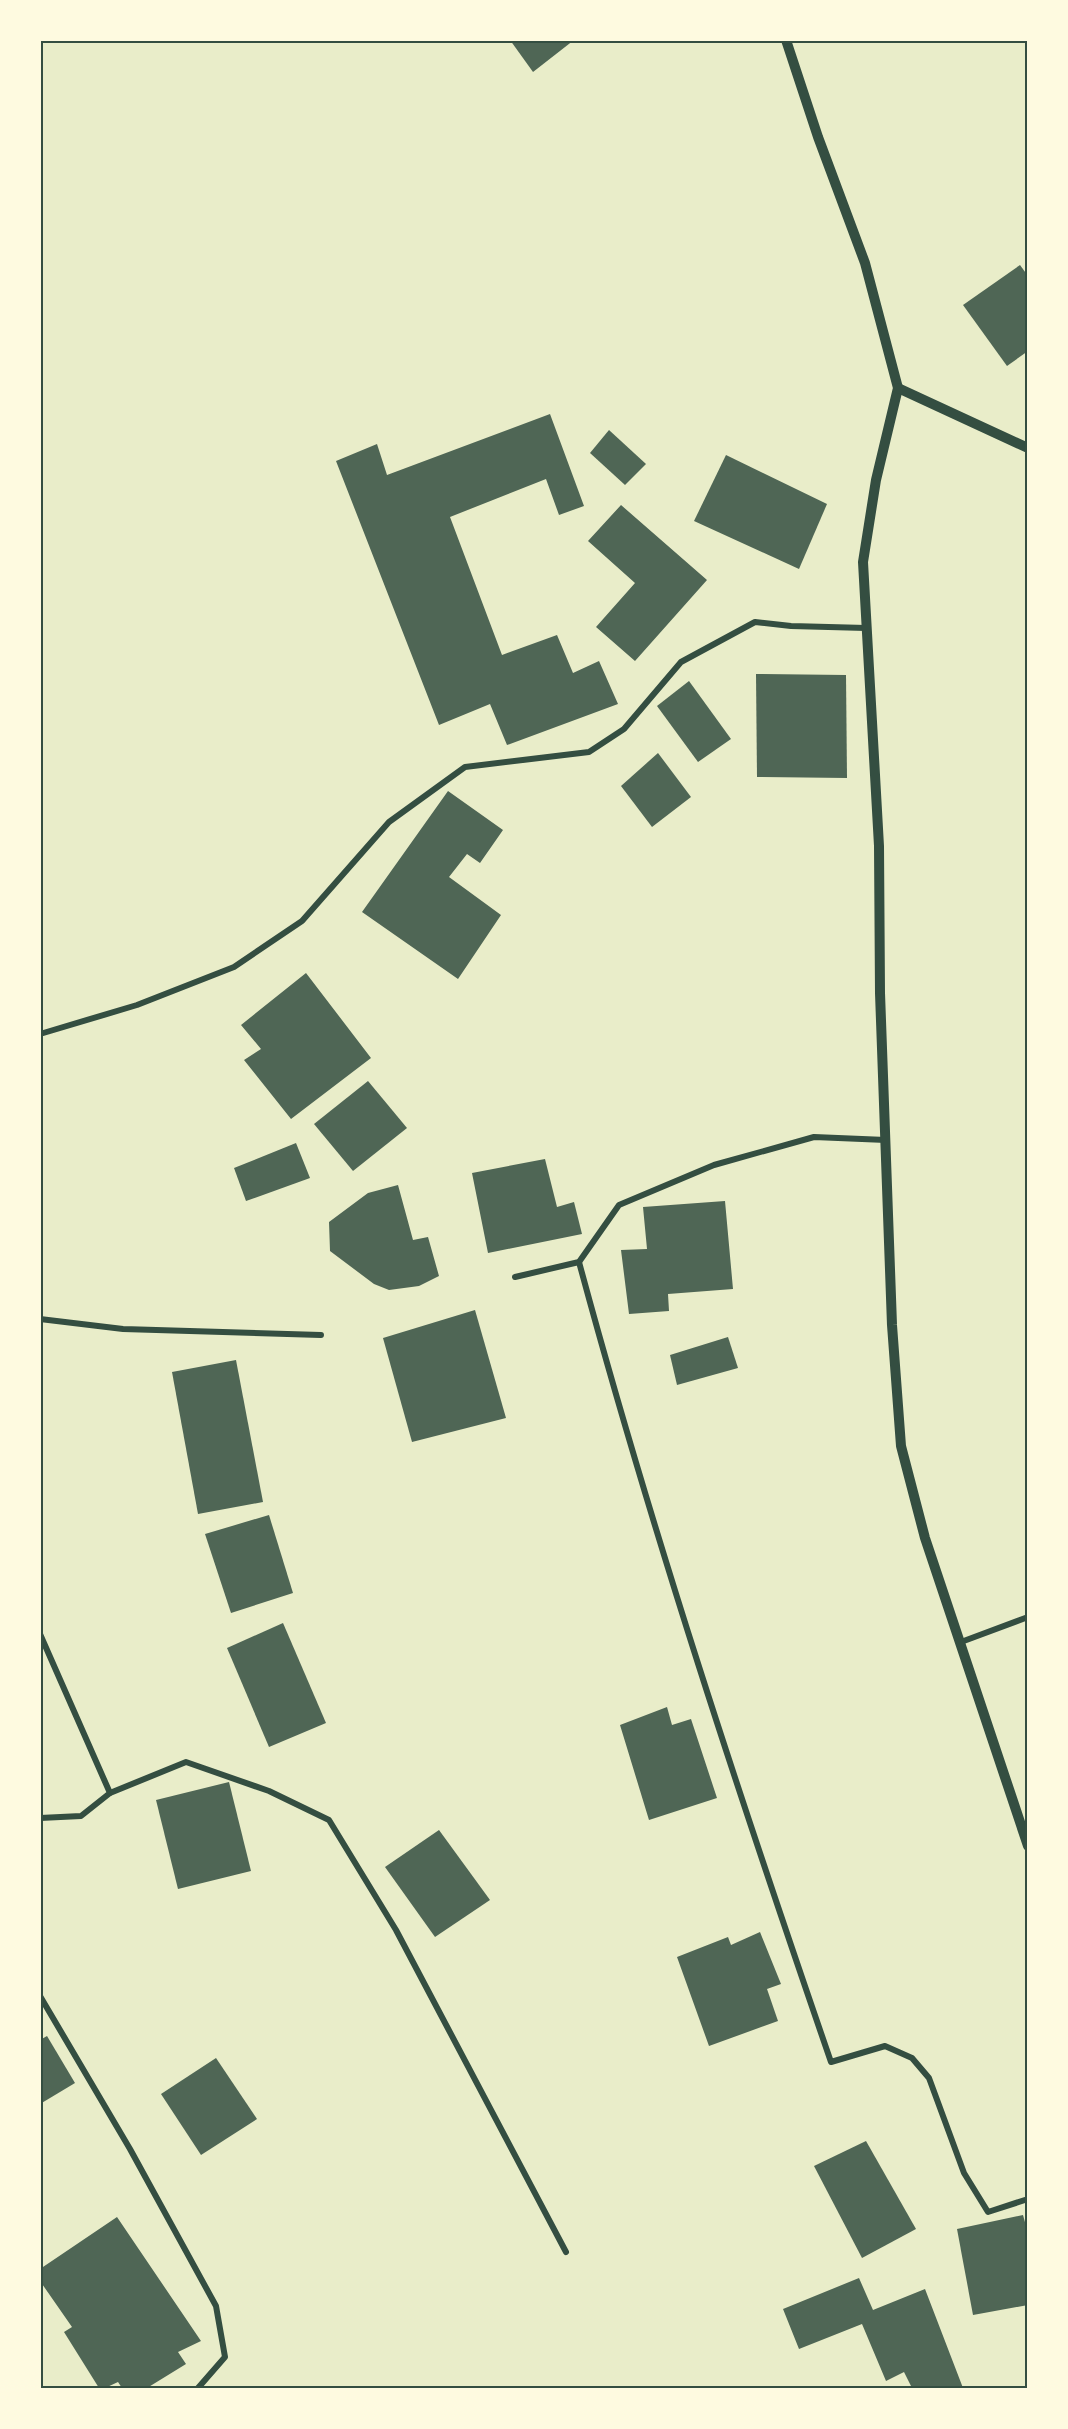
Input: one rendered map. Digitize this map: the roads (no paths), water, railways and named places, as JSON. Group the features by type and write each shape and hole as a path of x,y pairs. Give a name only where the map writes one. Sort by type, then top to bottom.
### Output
{"street":[{"path":"786,40 818,137 865,263 898,388 876,480 863,562 879,846 880,993 892,1325 901,1446 925,1538 1028,1846"},
{"path":"898,388 1028,448"},
{"path":"40,1034 137,1005 234,967 302,921 389,822 465,767 590,753 624,729 681,662 755,622 791,626 866,628"},
{"path":"515,1277 579,1262 619,1205 714,1165 814,1137 885,1140"},
{"path":"579,1262 620,1412 744,1808 831,2062 885,2046 912,2058 929,2078 964,2173 988,2212 1028,2199"},
{"path":"40,1319 123,1329 321,1335"},
{"path":"961,1642 1028,1617"},
{"path":"40,1634 110,1793"},
{"path":"40,1818 81,1816 110,1793 186,1762 269,1791 329,1820 396,1930 566,2252"},
{"path":"40,1996 136,2159 216,2306 225,2357 198,2388"}]}
